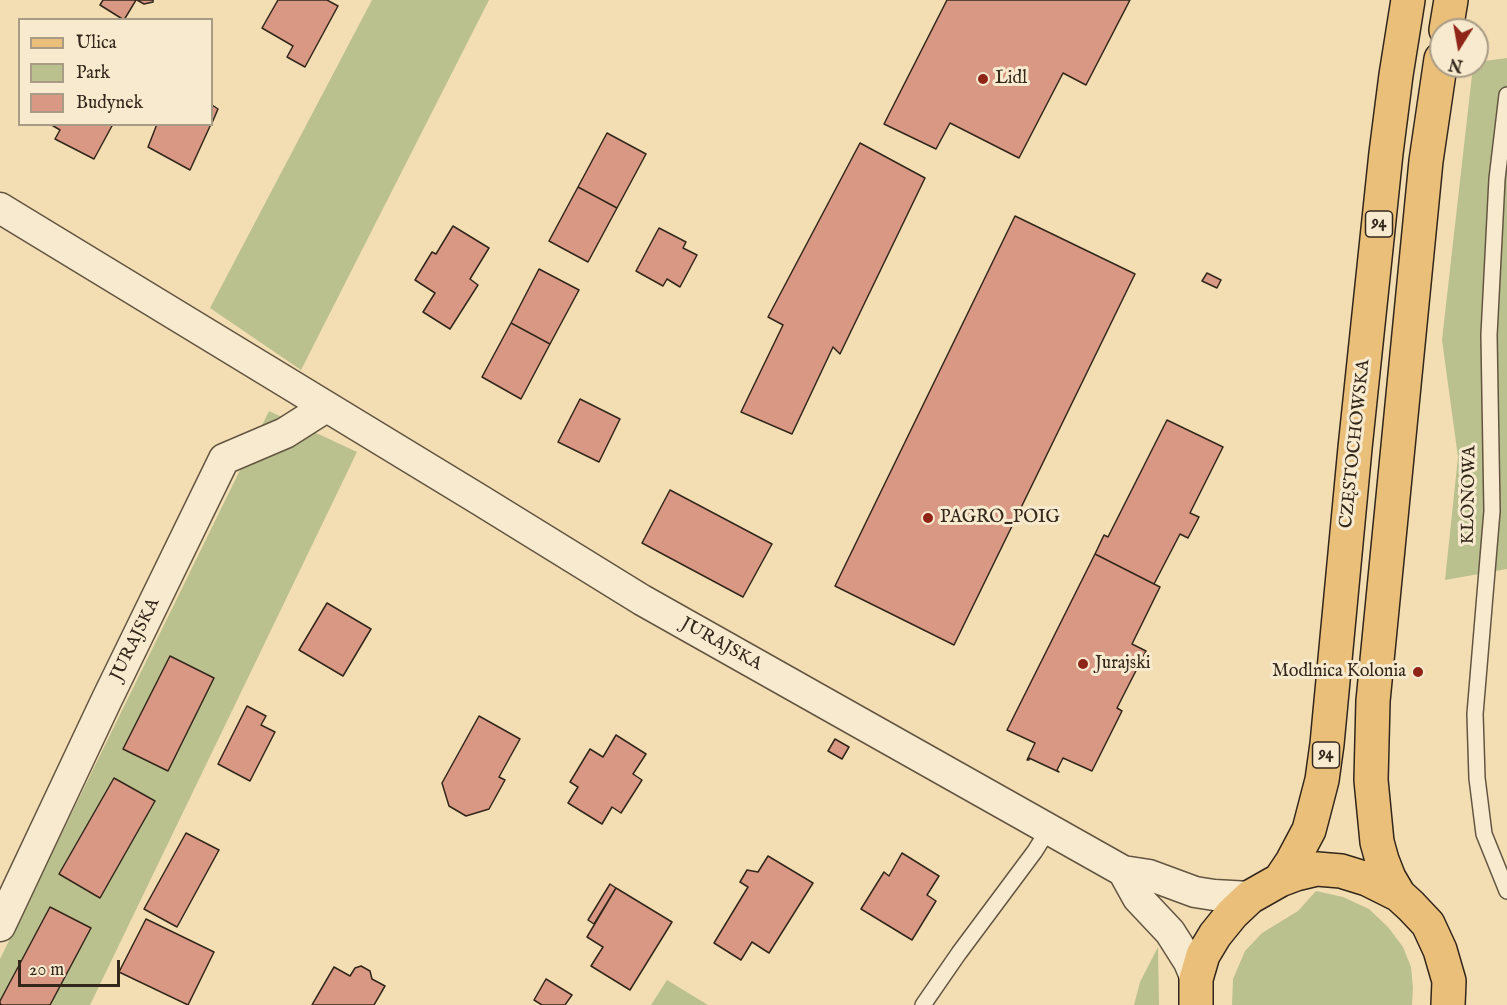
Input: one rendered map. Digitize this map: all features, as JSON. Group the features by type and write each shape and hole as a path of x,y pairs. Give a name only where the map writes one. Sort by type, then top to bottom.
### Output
{"main road":[{"name":"CZĘSTOCHOWSKA","path":"1280,880 1309,830 1324,768 1381,200 1396,75 1408,0"},
{"path":"1448,18 1451,0"},
{"name":"94","path":"1438,78 1426,161 1373,701 1371,780 1377,842 1382,860 1399,895 1428,924 1440,950 1449,981 1448,1005"},
{"name":"94","path":"1196,992 1203,955 1215,934 1250,897 1280,880 1317,869 1341,871 1367,879 1399,895"}],"street":[{"name":"JURAJSKA","path":"0,208 642,600 1048,830 1123,871 1149,874 1195,892 1250,897"},
{"name":"JURAJSKA","path":"0,926 224,459 285,433 326,407"},
{"path":"1123,871 1138,898 1170,932 1189,962 1196,992"}],"lane":[{"name":"KLONOWA","path":"1507,95 1497,178 1489,335 1492,511 1474,714 1477,778 1484,834 1507,891"},
{"path":"923,1005 1048,830"}],"green space":[{"path":"372,0 489,0 301,370 210,308"},
{"path":"1507,58 1507,569 1445,580 1458,457 1442,340 1472,78 1489,78 1489,60"},
{"path":"269,411 357,452 90,1005 0,1005 0,959"},
{"path":"1316,891 1343,897 1369,909 1388,927 1403,947 1411,967 1412,1005 1232,1005 1233,979 1245,951 1262,933 1298,911"},
{"path":"1158,947 1159,1005 1134,1005 1140,982"},
{"path":"667,980 708,1005 651,1005"}],"building":[{"path":"103,0 136,0 125,18 121,18 100,5"},
{"path":"137,0 153,0 153,2 144,4"},
{"path":"278,0 327,0 338,6 305,67 287,57 293,46 262,28"},
{"name":"Lidl","path":"947,0 1130,0 1086,85 1063,73 1019,158 950,123 936,149 884,124"},
{"path":"213,106 218,109 213,121"},
{"path":"53,126 112,126 94,159 55,139 60,130"},
{"path":"156,126 210,126 190,170 148,147"},
{"path":"607,133 646,154 617,208 578,187"},
{"path":"860,143 925,178 840,354 833,347 792,434 741,412 783,325 768,317"},
{"path":"578,187 617,208 588,262 549,241"},
{"path":"1015,216 1135,274 954,645 835,586"},
{"path":"453,226 489,248 470,279 478,285 450,329 423,312 435,293 415,280 432,252 436,254"},
{"path":"659,228 686,242 683,248 697,255 680,287 667,279 663,286 636,271"},
{"path":"539,269 579,290 550,344 511,323"},
{"path":"1207,273 1221,280 1217,288 1202,281"},
{"path":"511,323 550,344 521,399 482,377"},
{"path":"580,399 620,419 599,462 558,442"},
{"path":"1167,420 1223,447 1190,513 1199,517 1188,538 1180,534 1154,584 1095,554 1104,535 1108,537"},
{"path":"670,490 772,544 743,597 642,543"},
{"path":"1095,554 1160,587 1132,644 1146,651 1117,708 1122,711 1092,771 1063,758 1057,770 1059,772 1029,758 1027,760 1035,743 1007,730"},
{"path":"327,603 371,629 343,676 299,650"},
{"path":"170,656 214,678 168,771 123,749"},
{"path":"247,706 266,716 261,725 275,732 250,781 218,764"},
{"path":"479,716 520,739 499,777 505,780 489,809 466,816 449,806 442,783"},
{"path":"616,735 646,754 633,774 642,780 621,813 612,807 602,824 568,803 578,787 570,782 590,749 603,757"},
{"path":"835,739 849,747 842,759 828,751"},
{"path":"114,778 155,801 100,898 59,874"},
{"path":"186,833 219,850 177,927 144,909"},
{"path":"902,853 939,876 927,895 936,901 912,940 861,909 884,872 889,876"},
{"path":"768,856 813,883 769,953 752,942 741,960 714,943 748,887 740,882 747,870 758,872"},
{"path":"610,884 616,888 594,924 588,920"},
{"path":"616,888 672,922 630,990 591,966 603,947 587,937"},
{"path":"50,907 91,928 50,1005 0,1004 0,1001"},
{"path":"146,919 214,952 188,1005 119,972"},
{"path":"361,966 370,971 372,979 385,986 374,1005 312,1005 334,967 350,976 355,968"},
{"path":"546,979 572,995 565,1005 542,1005 534,1000"}],"place":[{"name":"Lidl","path":"983,79"},
{"name":"PAGRO_POIG","path":"928,518"},
{"name":"Jurajski","path":"1083,664"},
{"name":"Modlnica Kolonia","path":"1418,672"}]}
